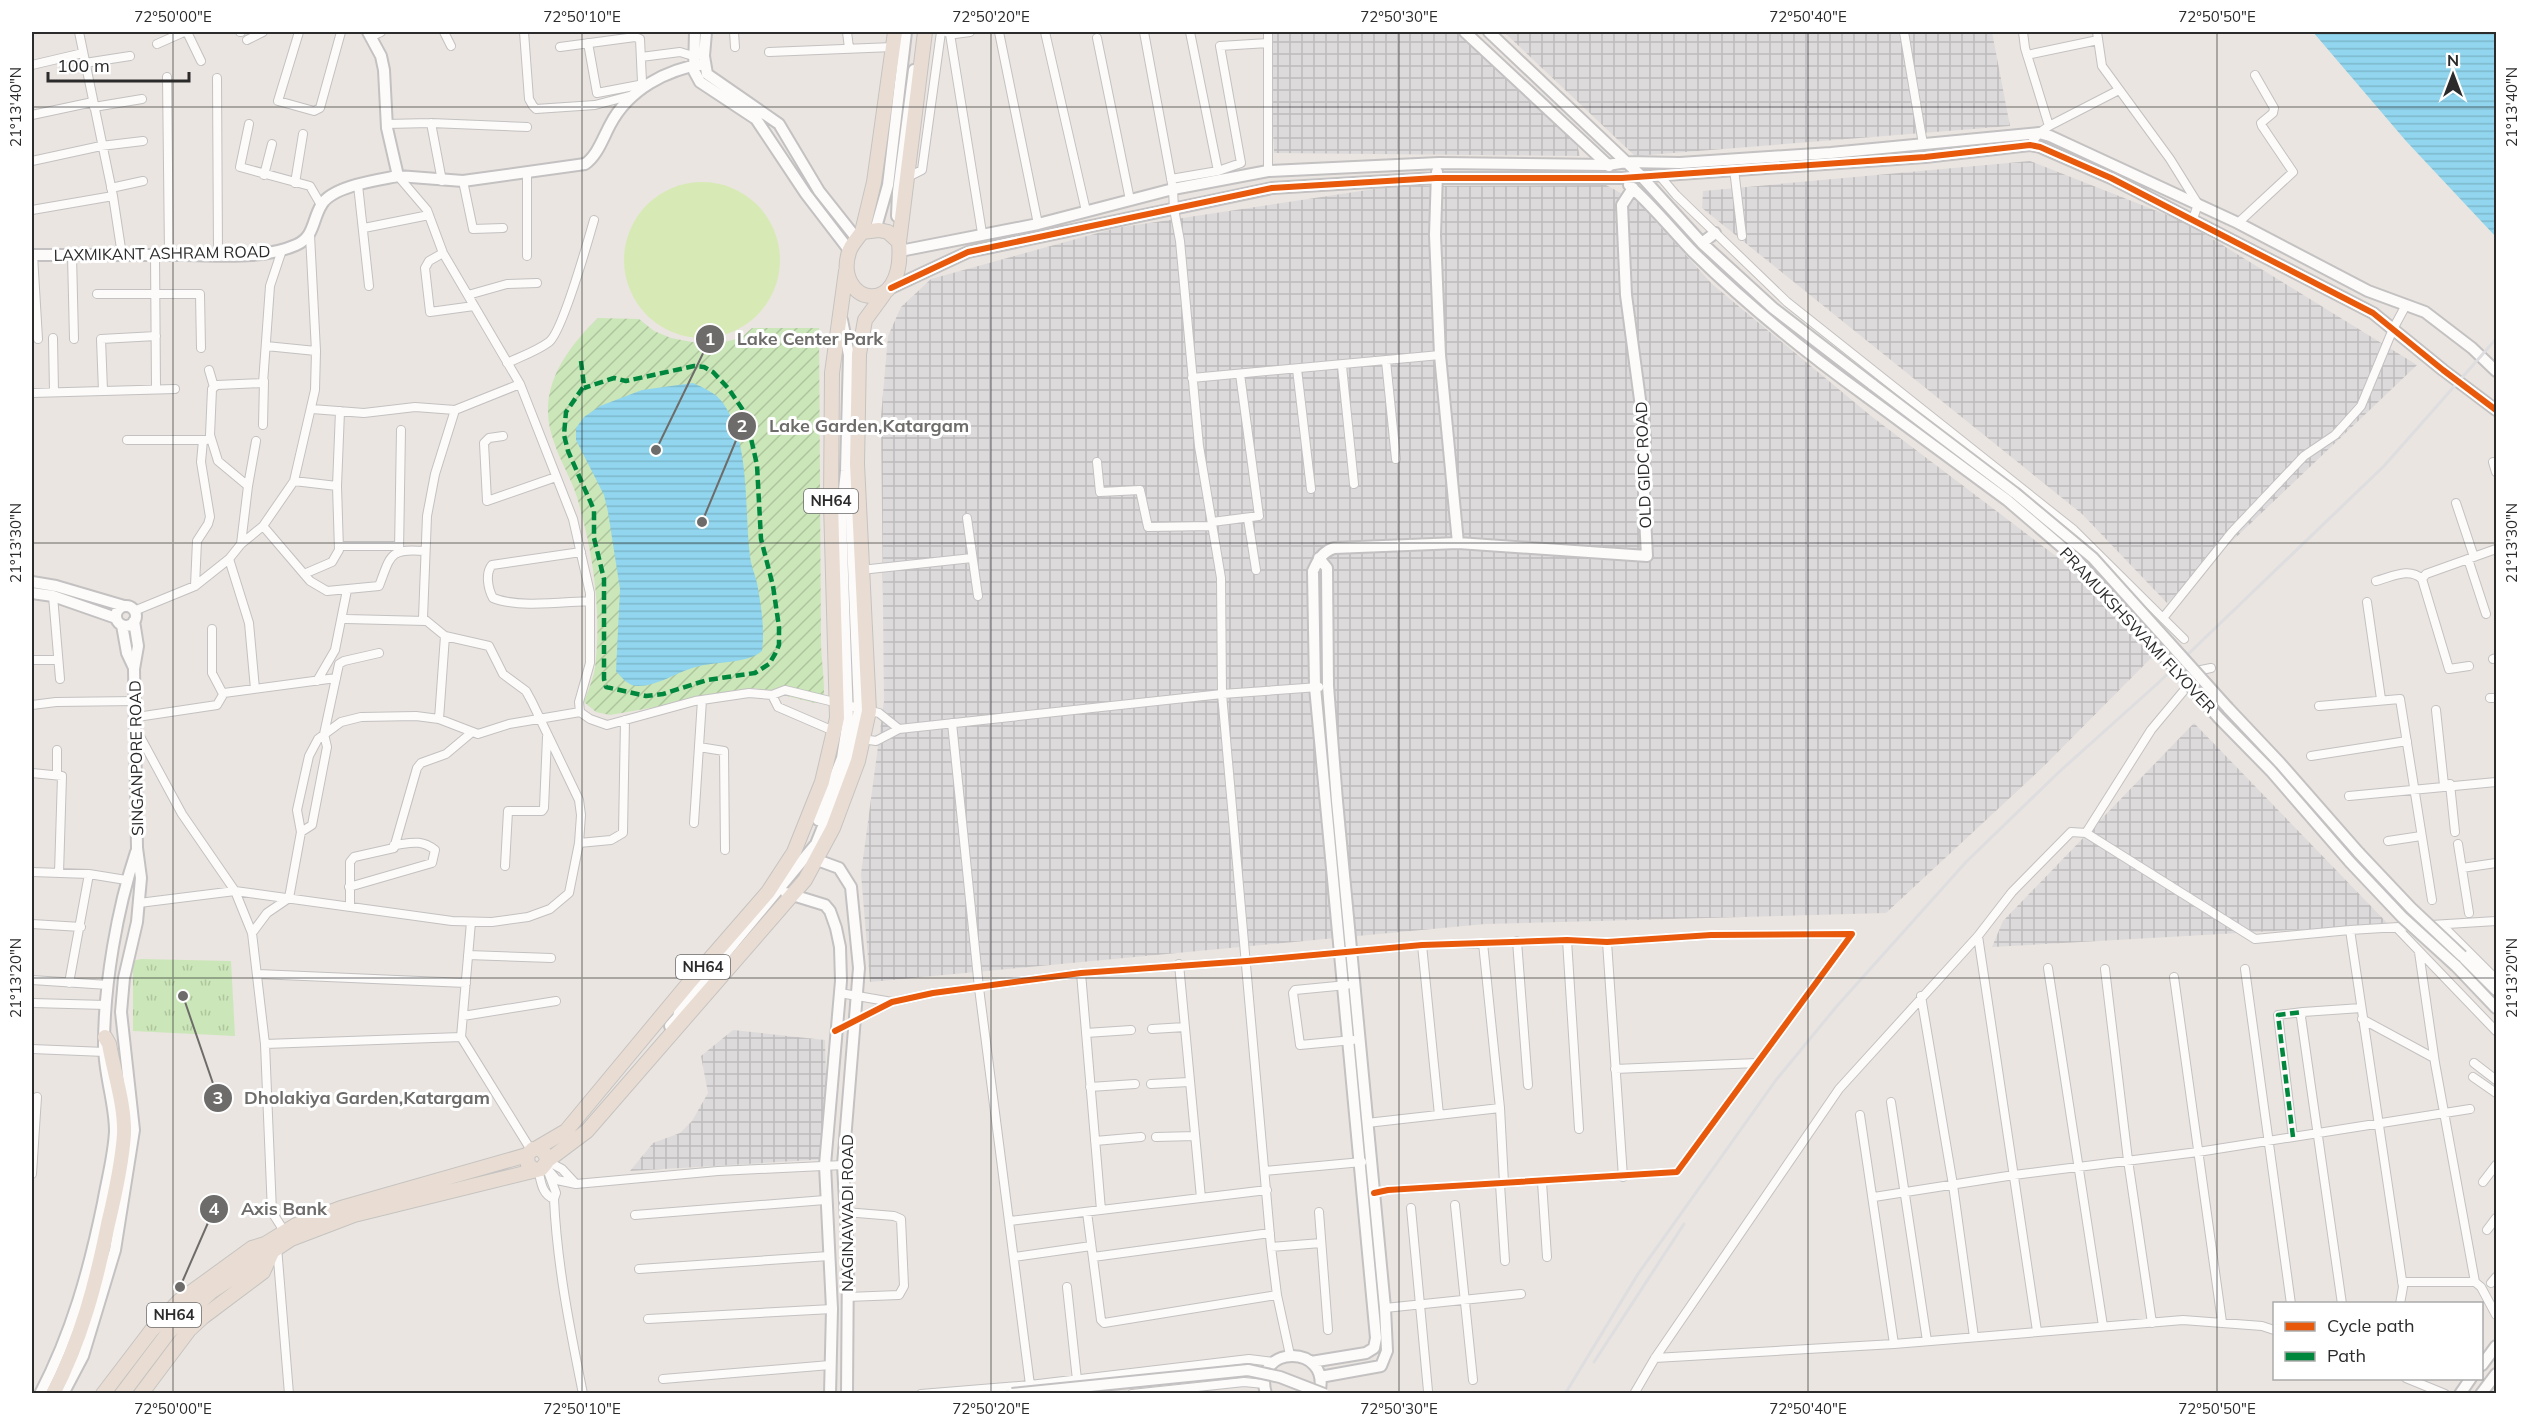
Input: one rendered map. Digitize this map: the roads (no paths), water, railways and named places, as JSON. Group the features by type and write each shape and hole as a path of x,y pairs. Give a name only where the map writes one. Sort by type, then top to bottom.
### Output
{"highway":[{"name":"NH64","path":"112,1394 161,1328 183,1305 272,1247 304,1232 354,1215 541,1166 568,1137 688,984 781,891 805,880 806,855 822,782 850,736 853,707 831,503 832,373 846,271 861,238 874,182 895,32"},
{"name":"NH64","path":"272,1247 284,1231 296,1224 341,1208 532,1151 587,1131 781,891 806,855 833,828 858,761 850,736 857,571 859,354 866,320 897,276 898,244 925,32"},
{"path":"861,238 888,232 898,244"},
{"path":"846,271 857,291 868,296 888,291"},
{"path":"53,1394 71,1359 99,1270 124,1133 108,1057 110,1044 105,1037"},
{"path":"532,1151 544,1151 541,1166 528,1165 532,1151"},
{"path":"103,1394 151,1331 179,1301 249,1250 272,1247 263,1272 189,1330 141,1394"},
{"name":"NH64","path":"122,1394 168,1333 211,1292 256,1256"}],"street":[{"path":"79,32 112,192 122,255"},
{"path":"156,44 186,32 201,61"},
{"path":"247,40 263,32"},
{"path":"299,32 278,101 314,111 320,108 341,32"},
{"path":"444,32 451,46"},
{"path":"524,32 529,99 536,109 596,105 633,94 697,62"},
{"path":"695,32 700,82 756,119 806,194 861,238"},
{"path":"697,62 705,32"},
{"path":"734,32 735,47"},
{"path":"847,32 849,48"},
{"path":"861,238 888,186 906,32"},
{"path":"919,32 898,192 898,244 1038,224 1130,200 1172,184 1239,165 1241,161 1221,46 1268,43"},
{"path":"906,178 922,170 941,32"},
{"path":"970,32 948,33 982,233"},
{"path":"999,32 1038,224"},
{"path":"1045,32 1086,211"},
{"path":"1144,32 1172,184 1180,241 1199,446 1221,578 1221,694 1276,1295 1290,1355"},
{"path":"1190,32 1218,171"},
{"path":"1268,32 1268,171"},
{"name":"PRAMUKSHSWAMI FLYOVER","path":"1465,32 1633,188 1688,246 1764,318 2007,500 2077,560 2219,718 2271,771 2363,876 2496,1008"},
{"name":"PRAMUKSHSWAMI FLYOVER","path":"1489,32 1641,176 1702,243 1773,308 2015,493 2093,558 2280,763 2372,868 2496,990"},
{"path":"1904,32 1923,144"},
{"path":"2023,32 2027,55 2049,126"},
{"path":"373,33 384,69 389,145 398,176 429,215 443,254 520,384 573,519 590,601 590,663 579,702 580,712"},
{"path":"2027,55 2097,36 2102,66 2170,159 2198,204"},
{"path":"560,47 588,43 638,37 642,76 639,85 597,93 588,43"},
{"path":"1098,38 1130,200"},
{"path":"769,52 893,47"},
{"path":"641,57 680,52 697,62 712,79 779,124 823,197 861,238"},
{"path":"32,65 83,53"},
{"path":"86,63 130,56"},
{"path":"2238,224 2293,172 2262,126 2261,123 2273,113 2274,108 2255,75"},
{"path":"167,77 169,255"},
{"path":"217,78 218,255"},
{"path":"2030,145 2039,133 2049,126 2119,90"},
{"path":"32,593 53,596 129,625 134,616 195,586 230,559 241,544 263,526 294,481 312,409 316,351 310,235 321,205 333,194 358,184 398,176 463,181 585,164 590,161 618,111 633,94"},
{"path":"32,115 142,99"},
{"path":"249,123 240,167 310,186 321,205"},
{"path":"387,124 431,123 527,127"},
{"path":"431,123 442,181"},
{"path":"1172,184 1268,171 1439,163 1608,165 1626,162 1702,162 1832,153 2039,133 2198,204 2368,291 2425,312 2472,348 2496,371"},
{"path":"295,183 303,134"},
{"path":"32,161 102,146 143,141"},
{"path":"264,175 272,144"},
{"path":"888,291 968,252 1272,188 1436,178 1622,178 1924,157 2030,145 2040,147 2111,178 2373,313 2442,370 2496,410"},
{"path":"1439,163 1436,178 1435,235 1440,355 1458,543"},
{"path":"1734,169 1742,236"},
{"path":"526,256 527,172"},
{"path":"1659,175 1676,195 1787,302 2074,530 2184,639"},
{"path":"32,210 112,192 143,181"},
{"path":"463,181 473,229 503,228"},
{"path":"358,184 369,286"},
{"name":"OLD GIDC ROAD","path":"1319,558 1327,550 1334,548 1458,543 1647,556 1644,497 1645,437 1625,284 1622,205 1633,188"},
{"path":"2193,219 2198,204"},
{"path":"364,228 429,215"},
{"path":"507,363 546,344 554,337 594,220"},
{"path":"1702,243 1715,232"},
{"name":"LAXMIKANT ASHRAM ROAD","path":"32,255 255,254 282,250 302,242 310,235"},
{"path":"263,425 270,286 282,250"},
{"path":"443,254 429,261 425,268 430,312 474,306"},
{"path":"32,255 38,339"},
{"path":"72,255 74,339"},
{"path":"155,255 156,390"},
{"path":"468,295 507,284 537,283"},
{"path":"97,294 200,294 201,348"},
{"path":"2163,618 2232,532 2304,456 2335,435 2361,406 2393,329 2406,305"},
{"path":"840,311 849,356 846,471 841,517 853,707"},
{"path":"849,356 866,320"},
{"path":"103,391 101,339 156,336"},
{"path":"53,338 54,392"},
{"path":"266,346 316,351"},
{"path":"1192,378 1342,366 1440,355"},
{"path":"1386,361 1396,459"},
{"path":"1342,366 1354,483"},
{"path":"1297,369 1311,489"},
{"path":"195,586 196,541 210,517 201,462 207,440 214,387 209,370"},
{"path":"1097,462 1100,492 1140,490 1148,527 1212,524 1259,516 1240,374"},
{"path":"214,387 261,384 264,381"},
{"path":"312,409 364,413 415,407 455,410 520,384"},
{"path":"32,393 175,389"},
{"path":"139,903 235,891 471,922 528,917 550,909 569,893 579,843 581,815 579,800 526,691 503,674 489,646 445,636 423,618 426,516 435,474 455,410"},
{"path":"303,574 332,562 337,557 340,411"},
{"path":"263,526 303,574 327,591 379,586 392,556 399,548 401,430"},
{"path":"503,436 489,438 484,443 488,501 556,477"},
{"path":"127,440 207,440"},
{"path":"207,440 219,463 248,486"},
{"path":"241,544 256,441"},
{"path":"2493,462 2496,472"},
{"path":"846,471 857,571 972,558"},
{"path":"294,481 337,486"},
{"path":"2456,503 2486,614"},
{"path":"967,518 978,596"},
{"path":"1248,519 1256,570"},
{"path":"339,546 425,551"},
{"path":"2422,579 2426,574 2496,549"},
{"path":"581,552 492,565 488,573 489,586 493,598 499,600 590,601"},
{"path":"1311,1362 1366,1353 1374,1348 1376,1343 1364,1162 1347,1041 1314,687 1313,571 1319,558 1327,568 1328,686 1367,1123 1364,1162 1374,1193 1387,1351 1381,1366 1320,1377"},
{"path":"230,559 248,618 255,689"},
{"path":"2376,581 2407,573 2415,574 2422,579 2449,669 2469,666"},
{"path":"32,582 56,586 130,607 134,616"},
{"path":"317,681 335,650 347,590"},
{"path":"53,596 60,679"},
{"path":"2367,602 2381,699"},
{"path":"119,621 117,612 124,606"},
{"name":"SINGANPORE ROAD","path":"63,1394 83,1356 115,1250 134,1130 121,1012 124,978 139,903 141,878 137,848 137,731 134,669 138,646 134,616"},
{"path":"346,619 426,621"},
{"name":"SINGANPORE ROAD","path":"119,621 127,653 134,669"},
{"path":"212,629 212,673 224,694"},
{"path":"439,719 445,636"},
{"path":"301,832 312,825 327,747 324,734 341,662 379,653"},
{"path":"32,660 58,660"},
{"path":"2086,833 2151,730 2201,670 2211,668"},
{"path":"136,717 217,705 224,694 336,678"},
{"path":"772,695 778,707 850,736 876,741 898,729 1221,694 1328,686"},
{"path":"252,933 267,913 289,898 301,832 297,810 309,756 312,747 324,734 341,722 361,717 416,716 439,719 478,734 540,718 580,712 607,726 702,700 749,693 772,695 785,690 879,713 898,729"},
{"path":"2319,706 2400,699 2432,900"},
{"path":"694,823 702,700"},
{"path":"32,705 56,702 136,701"},
{"path":"2436,710 2455,832"},
{"path":"579,843 611,840 623,833 625,720"},
{"path":"952,723 979,988 1030,1385"},
{"path":"137,731 182,814 235,891 252,933 265,1044 272,1212 284,1231"},
{"path":"350,906 349,866 351,859 390,850 394,845 417,768 421,764 446,754 471,733"},
{"path":"505,866 508,811 542,811 544,808 547,736"},
{"path":"2311,756 2407,741"},
{"path":"699,747 724,751 725,850"},
{"path":"57,750 57,774"},
{"path":"32,773 62,776 58,873"},
{"path":"2349,796 2496,782"},
{"path":"1634,1394 1655,1358 1839,1089 1921,996 1978,936 2012,892 2066,835 2076,831 2086,833 2253,938 2496,921"},
{"path":"2388,841 2421,836"},
{"path":"349,887 432,863 435,850 427,843 394,845"},
{"path":"2458,844 2469,913"},
{"name":"SINGANPORE ROAD","path":"105,1037 108,985 126,880 137,848"},
{"name":"NAGINAWADI ROAD","path":"806,855 838,868 851,887 859,968 843,1165 847,1297 844,1394"},
{"path":"2462,868 2496,863"},
{"path":"32,872 89,874 126,880"},
{"path":"69,983 89,874"},
{"path":"568,1137 678,1017 680,1008 781,891"},
{"name":"NAGINAWADI ROAD","path":"781,891 825,905 830,911 840,947 840,993 825,1165 832,1309 831,1394"},
{"path":"471,922 461,1037 532,1151"},
{"path":"32,924 81,927"},
{"path":"2442,925 2492,971 2496,980"},
{"path":"2397,928 2496,1031"},
{"path":"2349,930 2402,1282 2400,1302"},
{"path":"835,1031 892,1002 933,993 1081,973 1422,945 1567,940 1607,942 1711,935 1852,934 1677,1172 1388,1190 1374,1193"},
{"path":"1978,936 2037,1331"},
{"path":"1567,940 1579,1129"},
{"path":"1516,941 1528,1084"},
{"path":"1484,942 1500,1108 1505,1261"},
{"path":"1607,942 1623,1177"},
{"path":"1422,945 1439,1115"},
{"path":"2419,952 2434,1058 2475,1282"},
{"path":"468,955 551,958"},
{"path":"1179,964 1201,1198"},
{"path":"2048,968 2103,1326"},
{"path":"2105,969 2128,1161 2152,1323"},
{"path":"2246,969 2291,1302"},
{"path":"1081,973 1101,1210"},
{"path":"258,974 465,982"},
{"path":"2174,977 2222,1322"},
{"path":"32,980 108,985"},
{"path":"1354,985 1295,990 1293,993 1300,1045 1359,1040"},
{"path":"840,993 892,1002"},
{"path":"1921,996 1953,1185 1974,1336"},
{"path":"463,1016 556,1001"},
{"path":"32,1003 106,1005"},
{"path":"2293,1137 2278,1015 2361,1008"},
{"path":"2303,1012 2300,1021 2342,1302"},
{"path":"2362,1019 2434,1058"},
{"path":"1152,1029 1185,1027"},
{"path":"1086,1033 1131,1030"},
{"path":"265,1044 461,1037"},
{"path":"32,1049 108,1057 115,1131 90,1268 60,1355 40,1394"},
{"path":"1615,1070 1757,1063"},
{"path":"2474,1063 2496,1080"},
{"path":"2473,1077 2496,1093"},
{"path":"1151,1084 1190,1082"},
{"path":"1090,1087 1135,1084"},
{"path":"32,1174 37,1097"},
{"path":"1892,1102 1927,1341"},
{"path":"1367,1123 1500,1108"},
{"path":"1874,1197 2014,1175 2198,1152 2470,1109"},
{"path":"1860,1114 1894,1344"},
{"path":"1156,1137 1195,1136"},
{"path":"1095,1141 1141,1137"},
{"path":"1265,1171 1364,1162"},
{"path":"541,1166 562,1169 576,1184 718,1171 843,1165"},
{"path":"2483,1182 2496,1165"},
{"path":"541,1166 556,1192 554,1199 558,1254 583,1394"},
{"path":"1542,1182 1547,1257"},
{"path":"1010,1221 1267,1190"},
{"path":"635,1215 825,1200"},
{"path":"1455,1205 1473,1380"},
{"path":"1411,1208 1428,1391"},
{"path":"845,1212 894,1216 901,1219 904,1286 899,1295 847,1297"},
{"path":"1087,1212 1101,1320 1104,1323 1276,1295"},
{"path":"1319,1212 1328,1330"},
{"path":"2487,1230 2496,1218"},
{"path":"1093,1257 1270,1233"},
{"path":"1271,1247 1321,1243"},
{"path":"1014,1257 1091,1246"},
{"path":"272,1247 289,1394"},
{"path":"639,1269 829,1256"},
{"path":"2402,1282 2475,1282 2481,1287 2496,1315"},
{"path":"1067,1287 1077,1380"},
{"path":"1385,1308 1521,1294"},
{"path":"648,1319 832,1309"},
{"path":"1655,1358 1894,1344 2152,1323 2222,1322 2262,1326 2273,1330"},
{"path":"2483,1362 2496,1346"},
{"path":"1132,1394 1244,1382 1265,1389 1268,1368 1273,1362 1290,1355 1300,1356 1311,1362 1320,1377 1319,1394"},
{"path":"921,1394 1077,1380 1249,1359 1273,1362"},
{"path":"663,1379 830,1365"},
{"path":"1012,1394 1248,1370 1280,1377 1323,1394"},
{"path":"2481,1394 2496,1374"},
{"path":"2411,1380 2445,1394"},
{"path":"2460,1394 2470,1380"},
{"path":"831,1394 844,1394"}],"water":[{"path":"2313,32 2496,32 2496,237 2406,141"},
{"path":"693,383 720,399 732,419 738,437 745,477 750,556 762,617 762,651 740,660 689,669 653,684 634,686 625,681 616,671 620,589 608,512 604,495 576,440 576,428 584,417 600,406 642,390"}],"railway":[{"path":"1565,1394 1638,1274 1776,1080 1837,1006 1966,862 2059,772 2157,684 2384,466 2496,339"},
{"path":"1594,1362 1684,1224"}],"place":[{"name":"Lake Center Park","path":"656,450"},
{"name":"Lake Garden,Katargam","path":"702,522"},
{"name":"Dholakiya Garden,Katargam","path":"183,996"},
{"name":"Axis Bank","path":"180,1287"}]}
